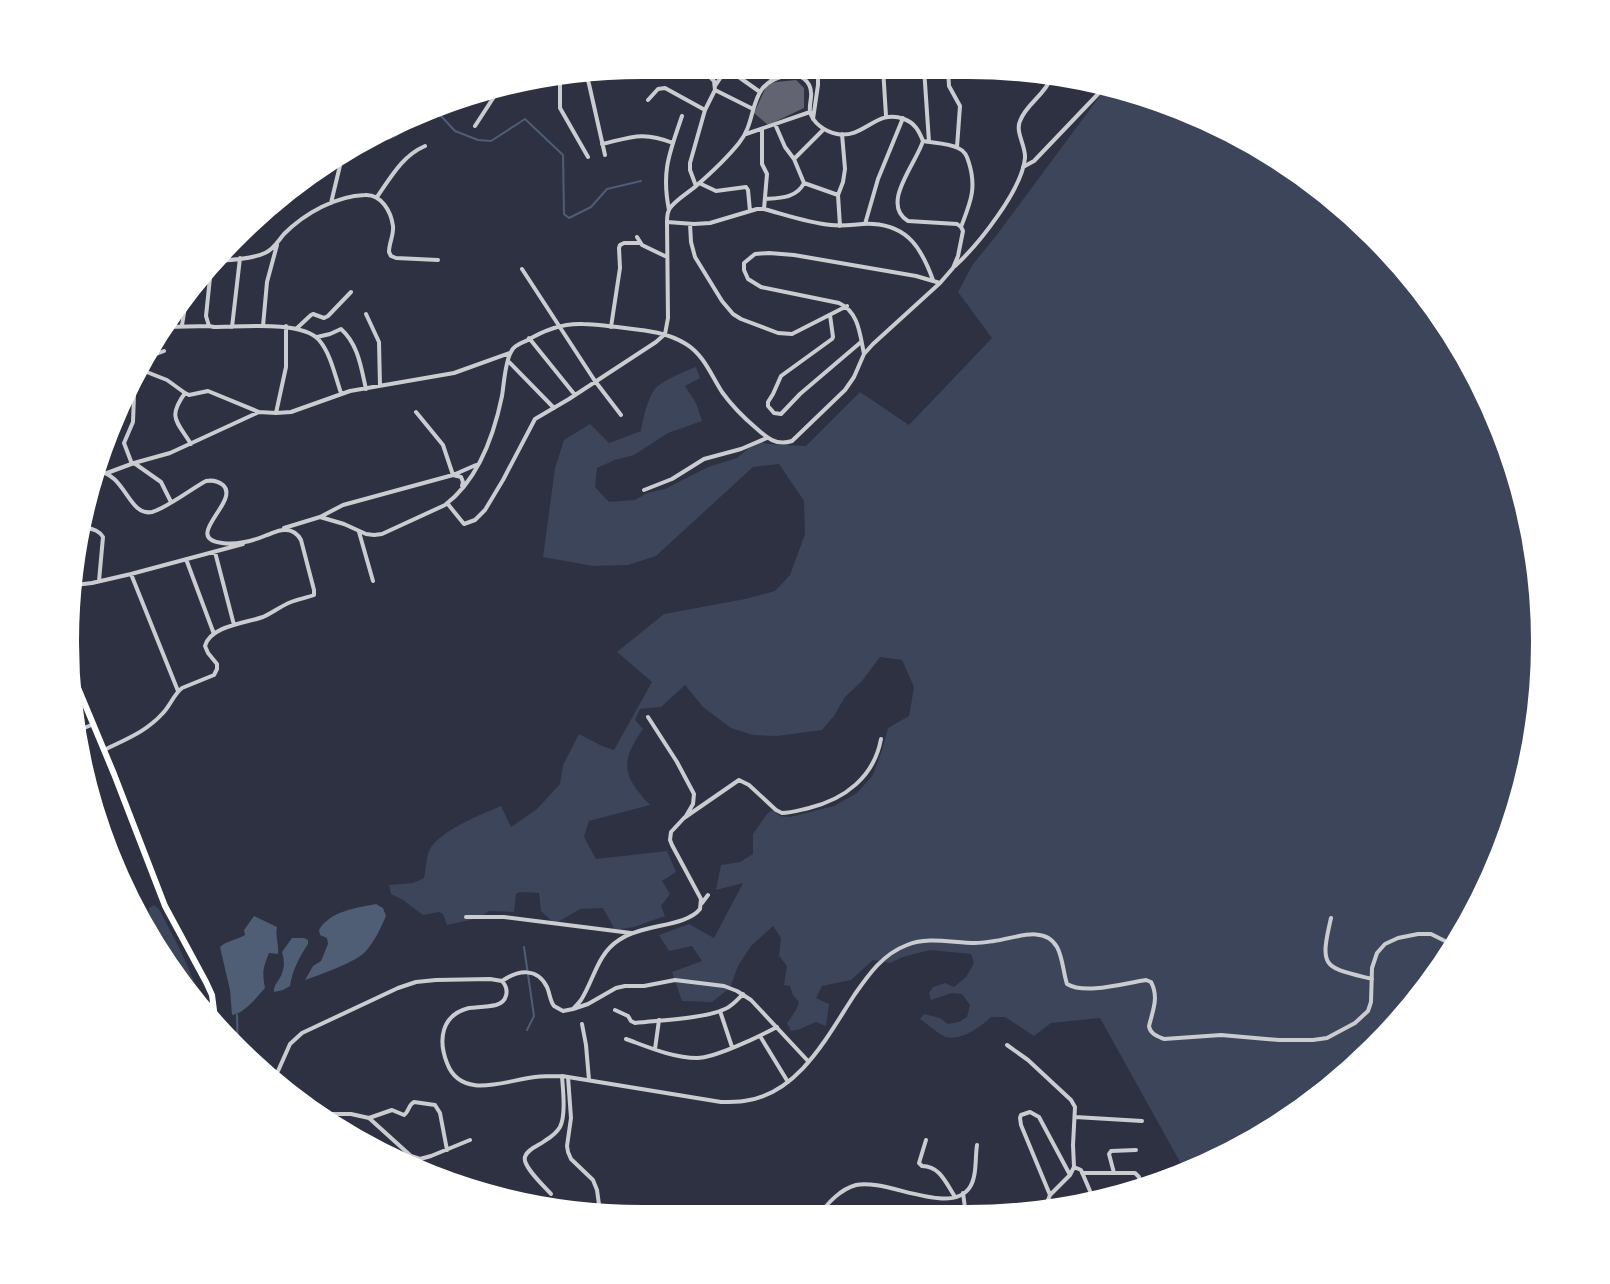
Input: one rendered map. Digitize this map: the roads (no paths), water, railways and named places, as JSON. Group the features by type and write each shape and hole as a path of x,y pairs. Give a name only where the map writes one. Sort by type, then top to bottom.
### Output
{"highway":[{"path":"78,690 94,724 165,906 212,995 214,1012"}],"street":[{"path":"709,76 714,81 715,88"},
{"path":"722,76 705,110 690,163 690,170 698,184 716,191 746,187 750,211"},
{"path":"737,76 760,92"},
{"path":"768,76 774,80"},
{"path":"669,210 698,184 746,134 753,109 760,92 766,85 787,76"},
{"path":"800,76 803,77 812,90 810,112 813,119 824,129 836,134 858,132 886,116 903,118 914,124 923,141"},
{"path":"813,119 818,76"},
{"path":"884,76 886,116"},
{"path":"925,76 929,142"},
{"path":"949,76 950,86 960,106 957,147"},
{"path":"587,79 604,155"},
{"path":"560,82 562,113 588,156"},
{"path":"320,517 344,524 366,534 382,534 448,503 462,488 478,463 488,442 497,417 510,352 513,348 543,331 559,326 583,324 664,334 687,344 704,362 728,400 767,438 777,443 785,443 798,437 850,383 864,354 890,327 940,283 986,232 1007,202 1023,167 1025,157 1018,127 1020,120 1040,96 1048,82"},
{"path":"648,100 658,89 665,88 705,110"},
{"path":"715,88 753,109"},
{"path":"1023,167 1034,161 1098,94"},
{"path":"475,126 494,97"},
{"path":"746,134 810,112"},
{"path":"448,503 464,524 475,520 485,510 503,480 534,419 575,395 656,342 664,334 668,304 666,257 669,210 665,177 682,116"},
{"path":"866,224 878,179 903,118"},
{"path":"765,199 792,195 802,188 804,183 794,159 785,147 775,124"},
{"path":"762,129 762,164 767,171 764,209"},
{"path":"794,159 824,129"},
{"path":"840,226 838,194 845,168 842,134"},
{"path":"602,144 642,135 657,137 673,143"},
{"path":"923,141 957,147 964,152 968,158 973,178 971,201 961,227 963,231 962,238 953,268"},
{"path":"923,141 899,190 896,200 897,211 901,217 908,221 957,224 961,227"},
{"path":"377,197 405,158 425,146"},
{"path":"331,203 341,164"},
{"path":"804,183 838,194"},
{"path":"226,260 266,253 284,235 312,213 331,203 360,195 370,195 380,199 391,218 393,228 389,252 391,256 396,258 438,260"},
{"path":"667,222 710,223 750,211 764,209 822,224 840,226 872,224 893,228 912,241 920,251 933,280"},
{"path":"690,224 690,242 695,257 722,301 733,314 741,319 778,333 786,334 799,331 846,306"},
{"path":"637,237 639,243"},
{"path":"263,326 267,282 278,243"},
{"path":"611,327 620,268 619,248 624,243 639,243 666,257"},
{"path":"864,354 853,313 846,306 761,287 748,279 744,270 744,263 756,254 794,255 916,276 940,283"},
{"path":"232,327 240,258"},
{"path":"522,269 595,381 621,415"},
{"path":"209,326 206,316 210,277"},
{"path":"296,329 313,314 324,318 328,316 351,292"},
{"path":"182,326 185,310"},
{"path":"366,314 379,342 380,386"},
{"path":"830,315 832,340 781,376 768,402 770,409 777,414 781,414 800,394 861,342"},
{"path":"276,413 286,367 286,326"},
{"path":"173,327 286,326 296,329 317,338 327,353 340,393"},
{"path":"317,338 341,329 344,332 356,349 366,388"},
{"path":"530,338 575,395"},
{"path":"155,354 164,351"},
{"path":"146,372 167,380 189,395 208,391 259,412 276,413 291,412 340,393 454,373 510,352"},
{"path":"508,361 554,408"},
{"path":"185,393 177,404 174,414 191,444"},
{"path":"134,395 133,422 124,443 133,464 161,482 171,502"},
{"path":"103,472 107,473 162,456 259,412"},
{"path":"416,412 444,445 452,474"},
{"path":"644,490 672,480 704,459 767,438"},
{"path":"79,584 131,574 238,547 247,542 320,517 342,505 452,474 478,463"},
{"path":"107,473 122,486 136,508 140,511 150,512 206,481 218,482 225,487 228,494 226,501 208,528 208,534 210,538 221,543 247,542"},
{"path":"452,474 461,476 462,488"},
{"path":"88,528 100,532 102,537 99,581"},
{"path":"104,750 140,734 152,725 164,712 178,691 214,675 217,664 205,646 209,637 234,625 264,616 294,601 314,595 313,584 301,540 289,530 280,530"},
{"path":"360,532 373,581"},
{"path":"215,552 234,625"},
{"path":"186,559 214,634"},
{"path":"131,574 178,691"},
{"path":"648,717 677,762 694,794 693,804 673,830 670,840 702,903"},
{"path":"83,728 94,724"},
{"path":"684,818 739,780 749,785 776,810 782,812 821,805 853,789 859,783 876,759 881,739"},
{"path":"573,1009 580,1001 597,965 607,950 620,939 631,933 690,918 700,909 708,895"},
{"path":"466,917 504,917 631,933"},
{"path":"1332,918 1325,946 1326,958 1333,968 1372,979"},
{"path":"502,981 507,991 503,1002 493,1006 466,1009 455,1015 446,1023 442,1030 445,1058 450,1070 459,1080 470,1085 490,1085 536,1077 562,1076 721,1102 752,1099 771,1093 788,1082 808,1061 830,1032 870,972 884,959 906,945 916,942 930,940 976,943 1040,934 1056,946 1067,984 1073,988 1093,988 1146,980 1151,982 1156,994 1149,1030 1155,1036 1164,1039 1221,1035 1279,1040 1327,1038 1355,1023 1368,1011 1371,1002 1372,968 1377,953 1385,944 1398,938 1424,934 1431,934 1447,942"},
{"path":"277,1074 290,1044 302,1033 398,988 416,982 436,980 490,978 502,981 518,973 525,972 533,974 543,981 554,1006 563,1011 588,1004 620,986 644,986 676,980 724,986 743,994 751,1000 808,1061"},
{"path":"615,1010 628,1016 635,1024 700,1016 720,1011 735,1002 743,994"},
{"path":"720,1011 732,1047"},
{"path":"656,1049 658,1020"},
{"path":"582,1024 589,1080"},
{"path":"626,1039 672,1055 700,1058 760,1036 777,1027"},
{"path":"760,1036 788,1082"},
{"path":"1007,1046 1028,1060 1075,1107 1074,1167 1070,1175 1050,1195 1047,1202"},
{"path":"551,1194 530,1170 525,1162 525,1157 528,1152 549,1138 560,1127 563,1118 562,1076"},
{"path":"568,1077 571,1118 566,1146 571,1159 593,1180 599,1196 600,1206"},
{"path":"369,1118 392,1110 404,1115 414,1102 435,1105 440,1113 447,1150"},
{"path":"1050,1195 1021,1125 1020,1118 1022,1115 1030,1112 1039,1117 1070,1175"},
{"path":"331,1114 351,1114 369,1118 411,1156 420,1159 470,1140"},
{"path":"1075,1117 1142,1121"},
{"path":"926,1140 919,1163 922,1166 930,1166 936,1169 955,1197"},
{"path":"826,1208 836,1196 845,1190 856,1185 866,1184 884,1186 930,1197 955,1197 970,1187 977,1145"},
{"path":"1114,1172 1109,1154 1110,1151 1136,1150"},
{"path":"1074,1167 1078,1168 1082,1173 1091,1194"},
{"path":"1082,1173 1114,1172 1138,1174 1139,1181"},
{"path":"963,1193 965,1208"}],"waterway":[{"path":"438,114 455,131 478,140 491,141 525,119 563,155 564,214 569,218 591,207 607,189 641,181"},
{"path":"380,141 388,139 405,129"},
{"path":"524,947 534,1016 527,1030"},
{"path":"237,1015 238,1037"}]}
